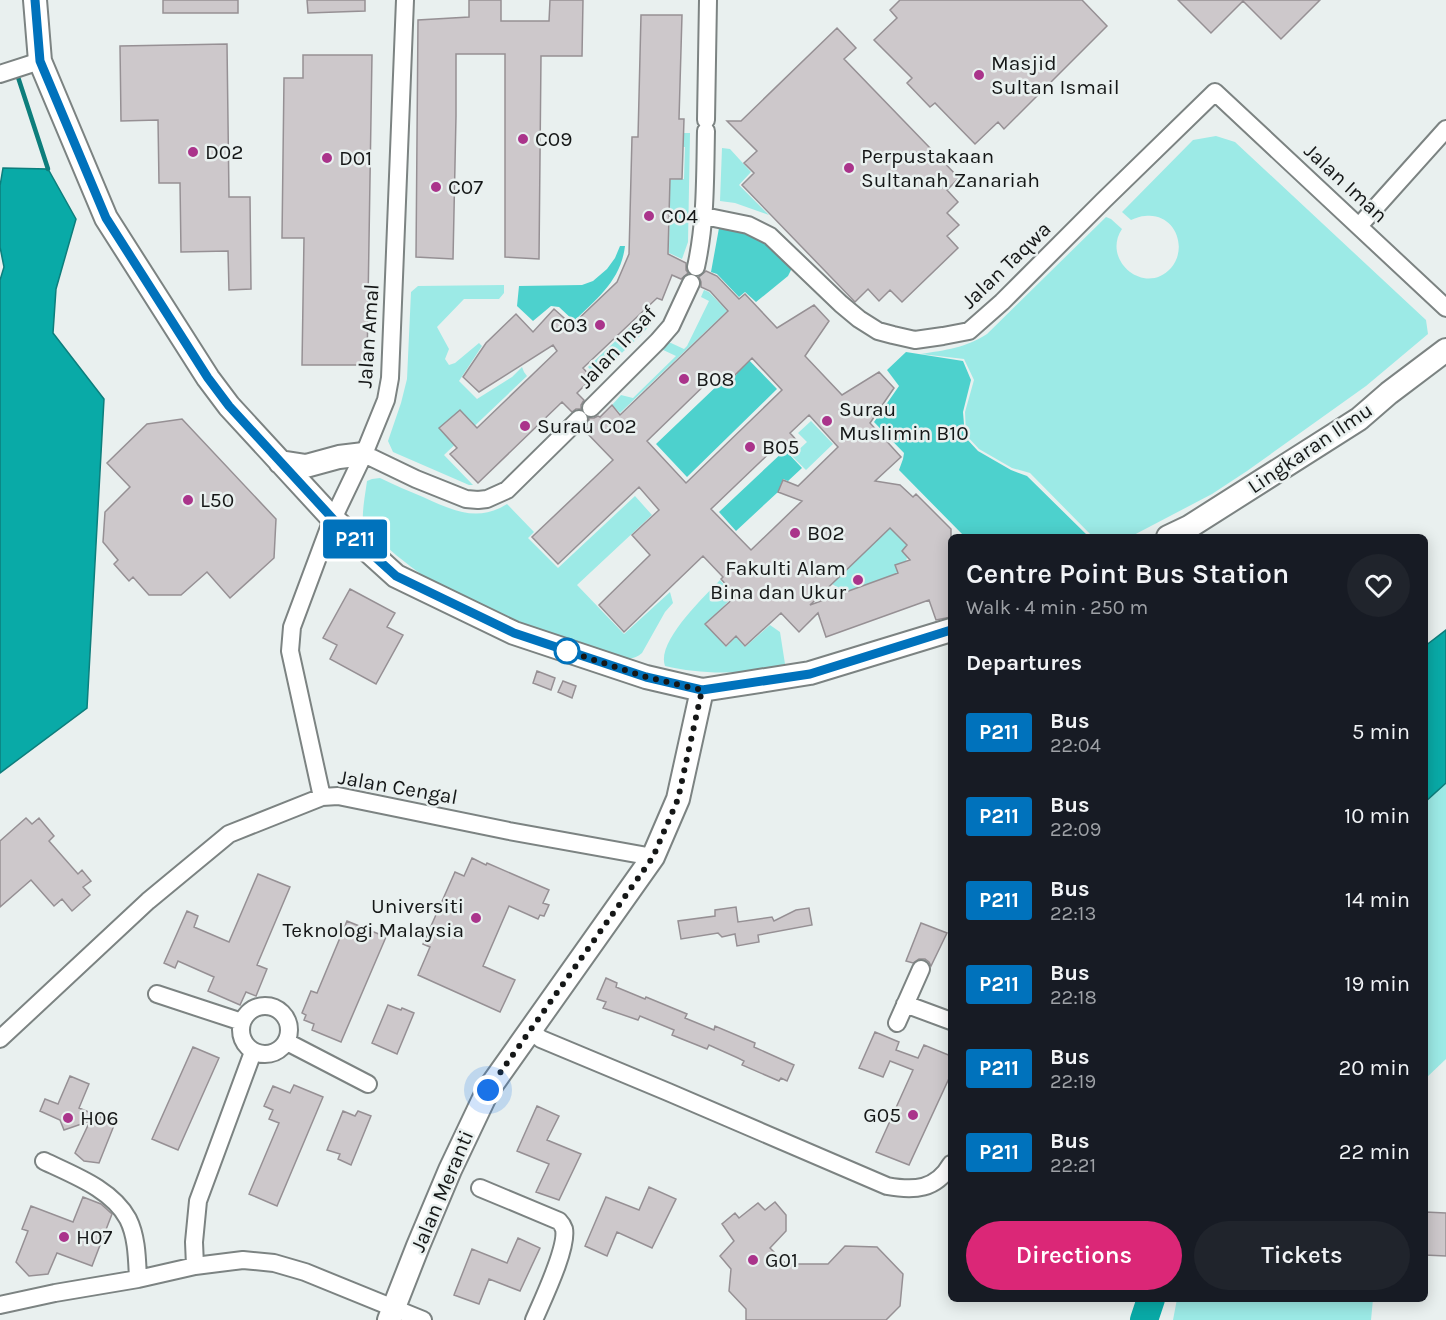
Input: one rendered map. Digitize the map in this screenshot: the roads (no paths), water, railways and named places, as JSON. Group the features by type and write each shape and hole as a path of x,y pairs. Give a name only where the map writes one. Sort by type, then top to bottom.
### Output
{"street":[{"path":"35,0 40,61 106,218 208,378 229,406 333,519 396,576 514,633 646,677 702,690 810,674 948,631"},
{"name":"Jalan Amal","path":"322,797 290,651 292,627 333,519 364,454 386,400 390,378 405,0"},
{"path":"696,267 704,216 708,0"},
{"path":"0,74 40,61"},
{"name":"Jalan Taqwa","path":"704,216 748,225 770,236 841,304 859,319 878,330 915,340 969,331 1002,302 1215,92"},
{"name":"Jalan Iman","path":"1215,92 1446,308"},
{"path":"1359,226 1446,129"},
{"name":"Jalan Insaf","path":"364,454 416,479 466,499 487,499 507,490 658,341 671,326 691,283"},
{"name":"Lingkaran Ilmu","path":"1174,534 1359,419 1446,350"},
{"path":"280,462 306,466 339,457 364,454"},
{"name":"Jalan Meranti","path":"391,1314 450,1170 484,1098 653,857 678,799 702,690"},
{"name":"Jalan Cengal","path":"0,1039 154,896 230,834 322,797 338,796 509,831 653,857"},
{"path":"897,1023 921,969"},
{"path":"157,994 242,1022"},
{"path":"905,1004 948,1020"},
{"path":"260,1006 275,1008 287,1018 289,1026 287,1042 282,1048 268,1055 253,1052 247,1048 241,1035 242,1022 252,1009 260,1006"},
{"path":"530,1030 541,1039 887,1186 905,1189 924,1188 945,1175 948,1170"},
{"path":"287,1042 368,1084"},
{"path":"195,1266 194,1242 198,1201 253,1052"},
{"path":"44,1161 87,1182 115,1201 131,1228 136,1246 138,1279"},
{"path":"480,1188 559,1221 564,1227 560,1256 534,1320"},
{"path":"0,1305 195,1266 243,1260 274,1263 305,1272 391,1314 423,1320"}],"waterway":[{"path":"17,74 48,169"},
{"path":"1144,1320 1150,1302"}],"place":[{"name":"Masjid Sultan Ismail","path":"979,75"},
{"name":"C09","path":"523,139"},
{"name":"D02","path":"193,152"},
{"name":"D01","path":"327,158"},
{"name":"Perpustakaan Sultanah Zanariah","path":"849,168"},
{"name":"C07","path":"436,187"},
{"name":"C04","path":"649,216"},
{"name":"C03","path":"600,325"},
{"name":"B08","path":"684,379"},
{"name":"Surau Muslimin B10","path":"827,421"},
{"name":"Surau C02","path":"525,426"},
{"name":"B05","path":"750,447"},
{"name":"L50","path":"188,500"},
{"name":"B02","path":"795,533"},
{"name":"Fakulti Alam Bina dan Ukur","path":"858,580"},
{"name":"Universiti Teknologi Malaysia","path":"476,918"},
{"name":"G05","path":"913,1115"},
{"name":"H06","path":"68,1118"},
{"name":"H07","path":"64,1237"},
{"name":"G01","path":"753,1260"}]}
